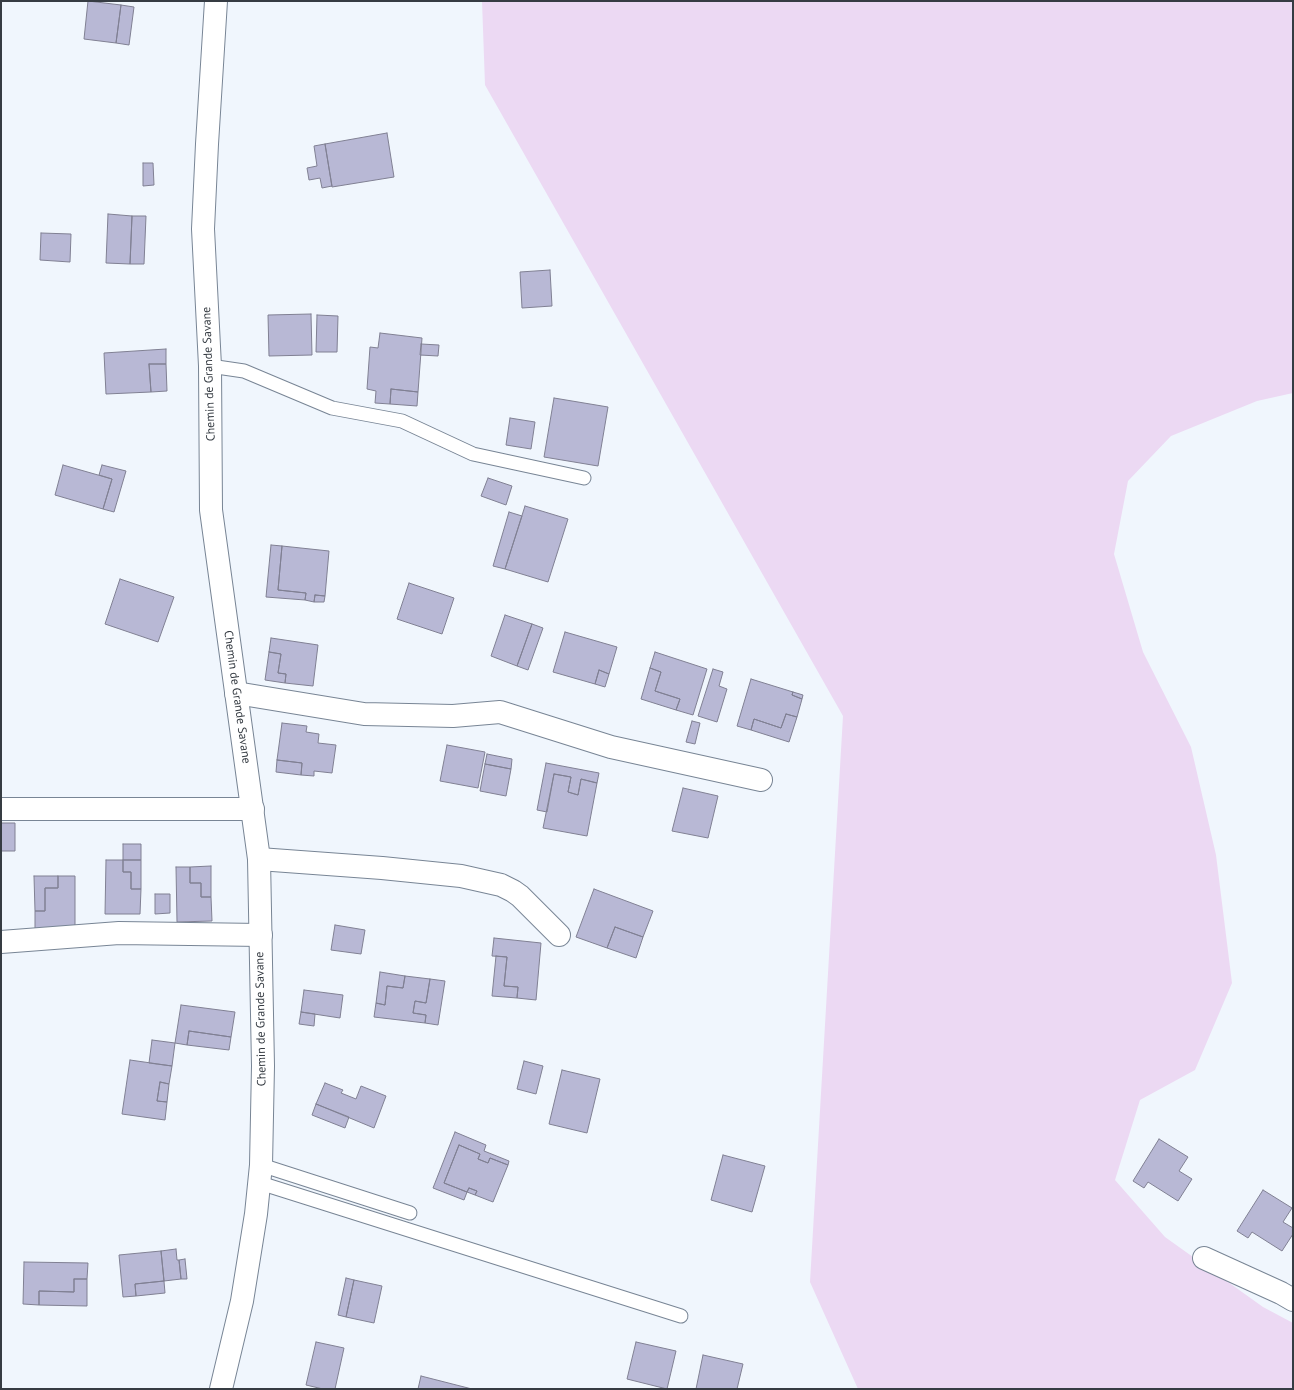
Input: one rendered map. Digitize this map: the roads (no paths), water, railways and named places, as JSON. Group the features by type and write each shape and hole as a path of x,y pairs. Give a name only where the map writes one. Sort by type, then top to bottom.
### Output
{"street":[{"name":"Chemin de Grande Savane","path":"216,1 203,229 210,366 212,510 259,859 263,1066 260,1174 242,1301 225,1388"},
{"path":"236,693 364,714 452,716 500,712 611,747 761,780"},
{"path":"1,809 253,809"},
{"path":"259,859 382,868 461,876 501,885 513,891 559,935"},
{"path":"1,942 119,933 261,935"},
{"path":"1204,1258 1281,1293 1293,1300"}],"lane":[{"path":"210,366 244,372 332,408 402,421 473,454 584,478"},
{"path":"260,1174 410,1213"},
{"path":"260,1174 681,1316"}]}
